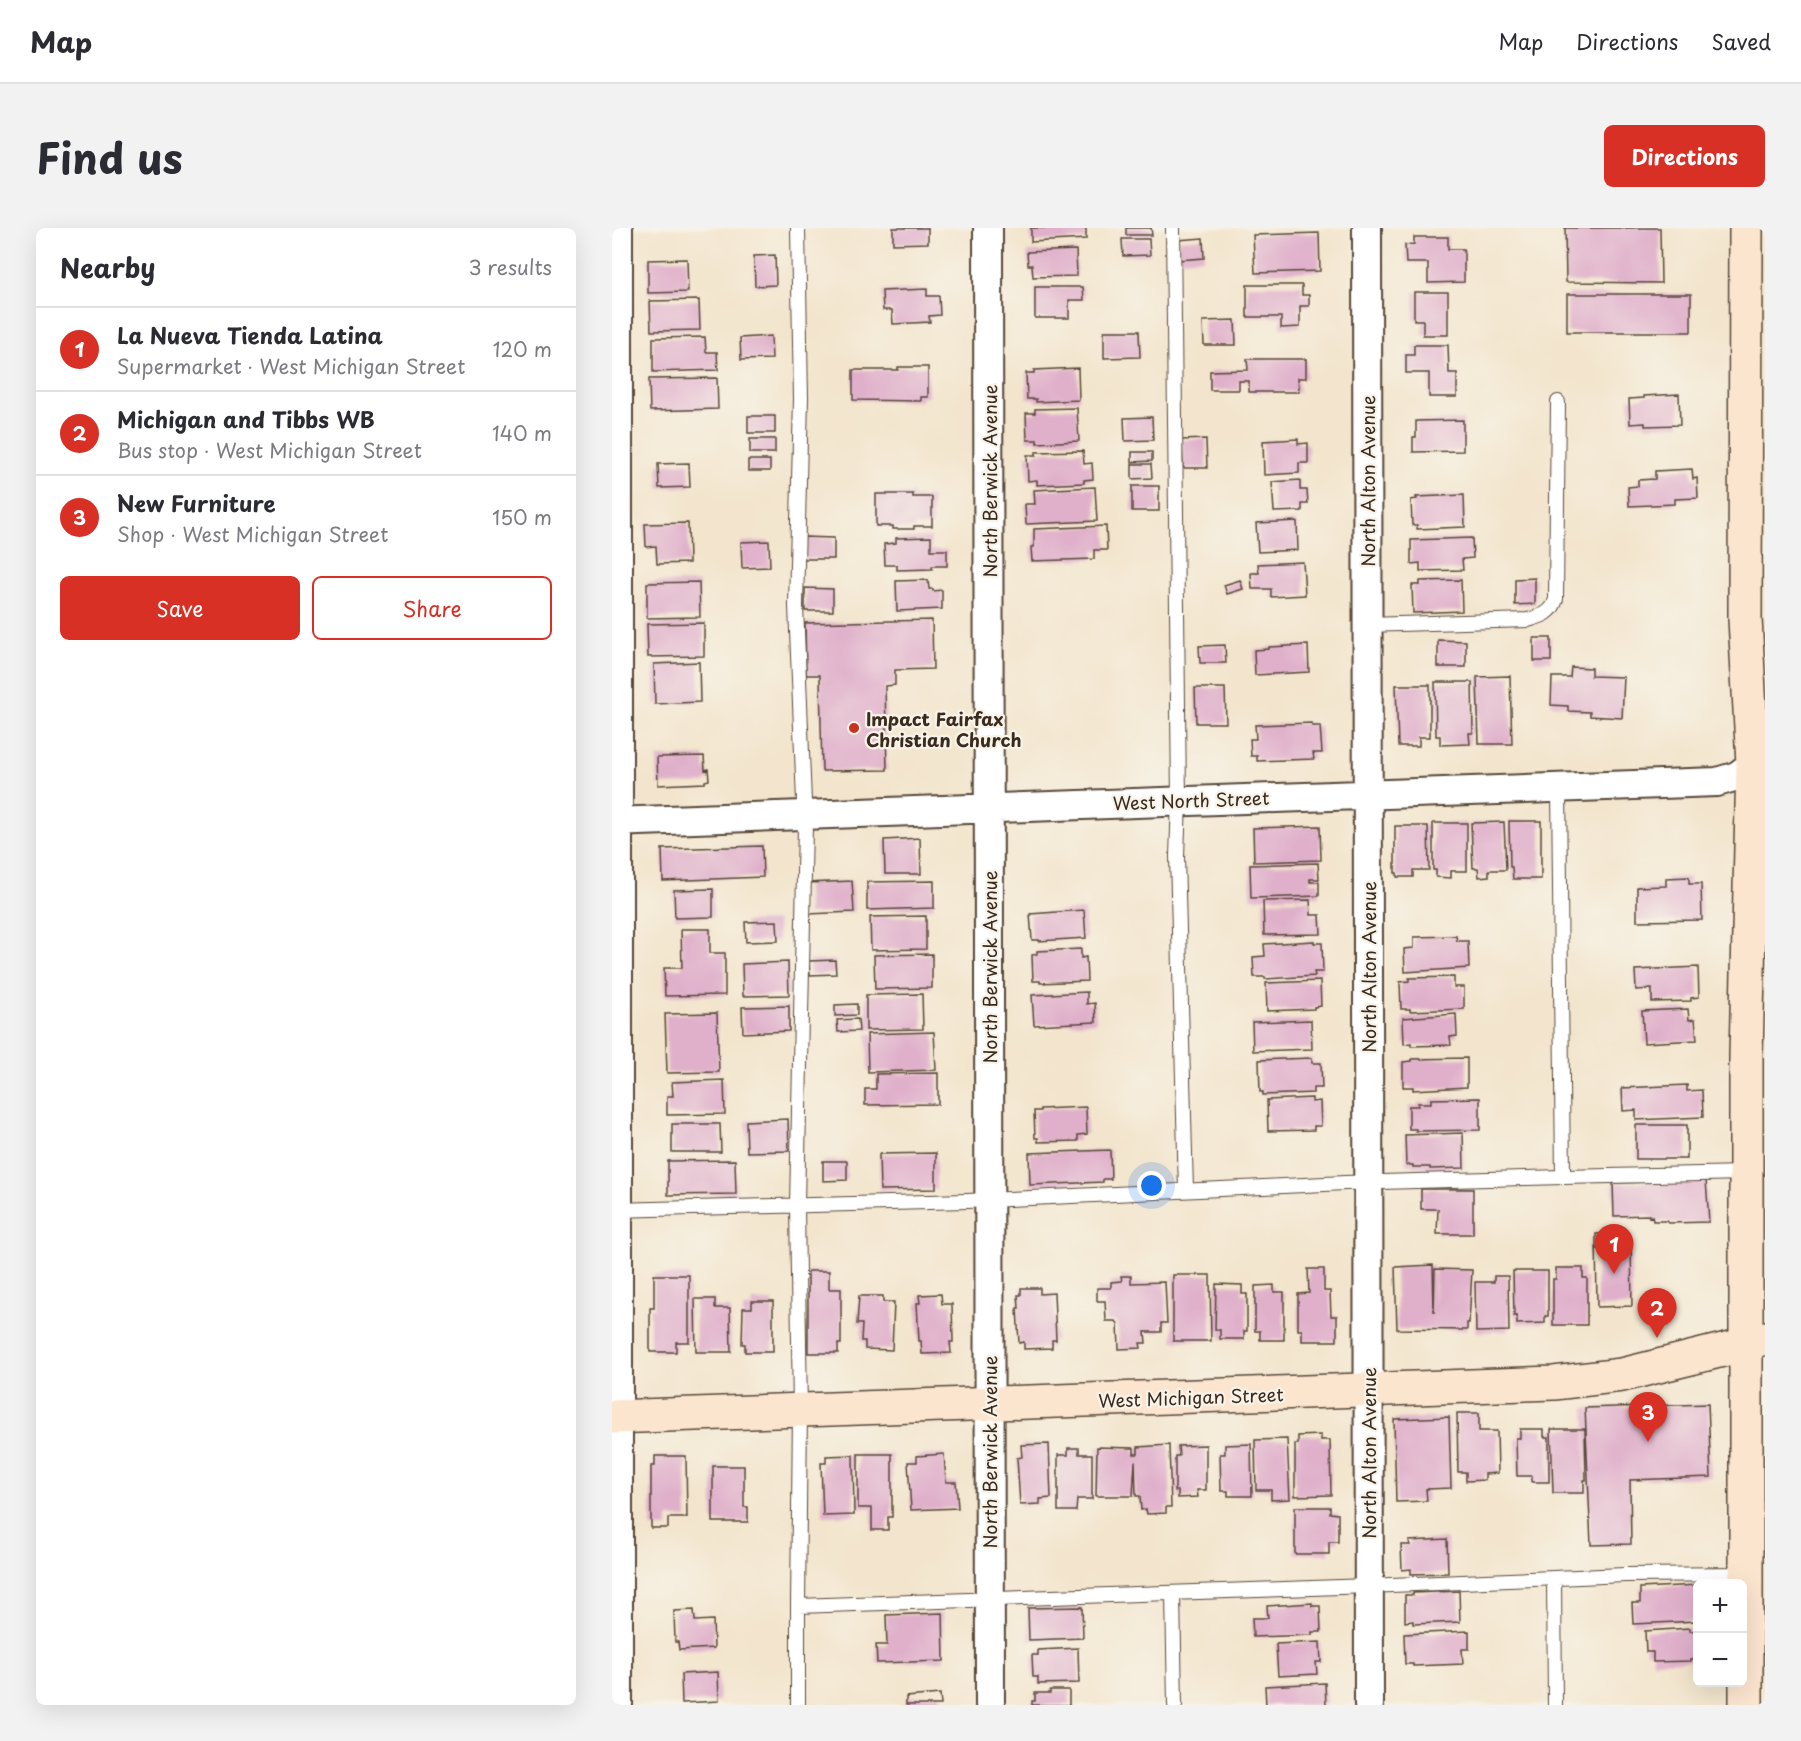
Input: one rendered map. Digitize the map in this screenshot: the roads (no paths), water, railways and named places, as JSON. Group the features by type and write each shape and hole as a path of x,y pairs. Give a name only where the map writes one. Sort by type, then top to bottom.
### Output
{"street":[{"path":"618,228 615,822 615,1417 618,1705"},
{"name":"North Berwick Avenue","path":"988,228 990,1705"},
{"name":"North Alton Avenue","path":"1367,228 1369,1705"},
{"path":"1746,228 1755,468 1755,619 1759,763 1746,1173 1756,1261 1751,1528 1746,1574 1746,1705"},
{"name":"West North Street","path":"615,822 1717,782 1737,776 1759,763"},
{"name":"West Michigan Street","path":"615,1417 1554,1383 1622,1375 1756,1341"}],"lane":[{"path":"798,228 801,398 796,606 805,814 797,1205 800,1411 798,1705"},
{"path":"1173,228 1179,801 1177,856 1186,1190"},
{"path":"1367,625 1528,620 1544,616 1554,608 1556,599 1558,402"},
{"path":"1559,787 1563,1177"},
{"path":"615,1210 989,1200 1368,1182 1746,1173"},
{"path":"798,1605 989,1600 1625,1575 1746,1574"},
{"path":"1554,1578 1555,1705"},
{"path":"1173,1593 1175,1705"}],"place":[{"name":"Impact Fairfax Christian Church","path":"854,728"},
{"name":"La Nueva Tienda Latina","path":"1614,1274"},
{"name":"Michigan and Tibbs WB","path":"1657,1338"},
{"name":"New Furniture","path":"1648,1442"}]}
